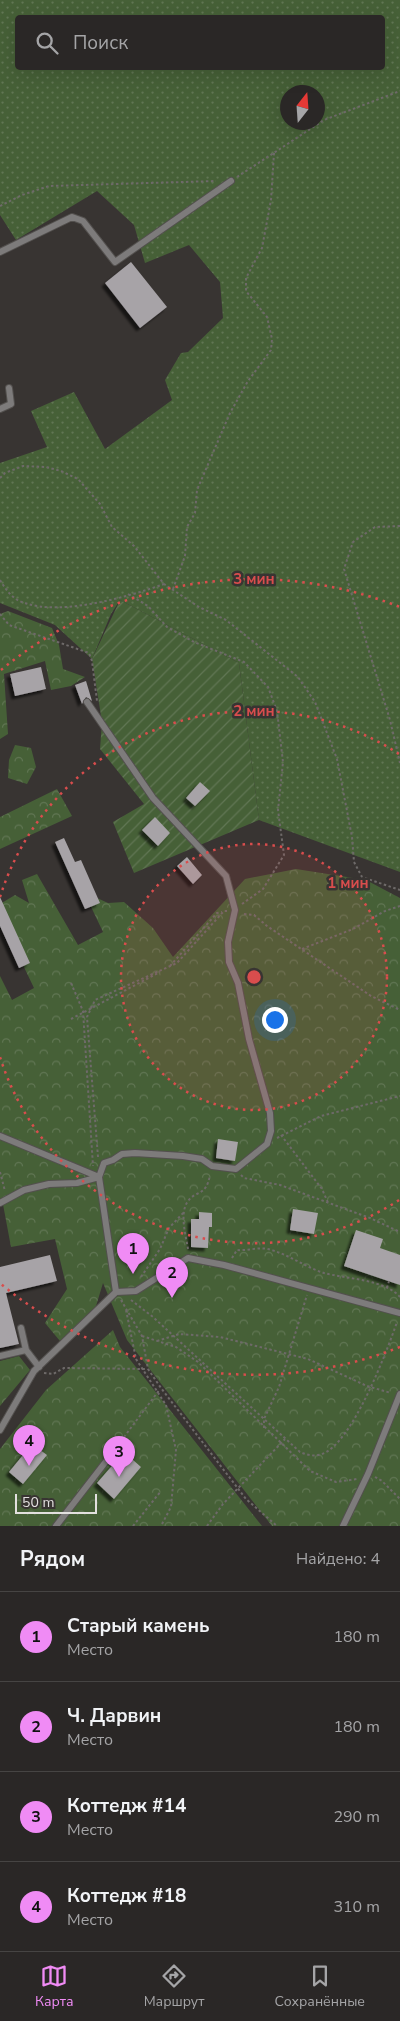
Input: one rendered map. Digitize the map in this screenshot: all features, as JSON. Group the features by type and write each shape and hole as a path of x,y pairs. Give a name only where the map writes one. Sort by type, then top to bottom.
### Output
{"lane":[{"path":"0,252 72,217 83,221 115,262 231,181"},
{"path":"0,409 11,404 9,388"},
{"path":"88,702 153,798 226,876 233,911 228,942 230,962 238,983 249,1039 270,1113 272,1131 267,1144 236,1169 212,1166 202,1159 135,1152 122,1154 104,1163 100,1175 120,1292"},
{"path":"0,1136 100,1175"},
{"path":"3,1202 24,1190 49,1184 77,1183 100,1175"},
{"path":"0,1430 37,1369 120,1292 136,1291 188,1258 230,1267 400,1313"},
{"path":"21,1328 26,1350 37,1369"},
{"path":"0,1356 26,1350"},
{"path":"343,1526 368,1474 400,1395"},
{"path":"56,1526 114,1451"}],"path":[{"path":"0,206 22,195 49,186 231,181 324,120 400,91"},
{"path":"172,589 185,556 187,527 195,513 197,490 230,413 248,381 271,350 272,339 267,317 246,291 246,278 262,248 271,200 274,153"},
{"path":"0,478 5,473 23,466 46,467 61,471 78,479 100,504 112,527 134,546 164,584 199,607 226,620 298,677 314,702 337,759 352,837 354,862 362,876 400,890"},
{"path":"400,526 375,527 354,542 344,569 390,720 400,763"},
{"path":"0,580 7,592 24,603 71,608 164,584"},
{"path":"128,594 148,606 167,627 194,642 244,662 268,687 277,711 283,762 278,810 284,856 263,889 233,911"},
{"path":"0,614 9,625 89,653 92,661 97,704"},
{"path":"301,949 353,929 385,911 400,906"},
{"path":"71,1019 170,966 217,913 233,911 255,915 370,996 400,1010"},
{"path":"100,1175 87,1017 95,1000 170,966"},
{"path":"71,983 83,1011 93,1168 100,1175"},
{"path":"267,1144 321,1116 400,1096"},
{"path":"278,1128 322,1189 329,1205"},
{"path":"188,1258 183,1218 188,1201 203,1191 208,1184 212,1166"},
{"path":"236,1169 244,1178 280,1185 329,1205 370,1218 400,1232"},
{"path":"0,1172 3,1202"},
{"path":"136,1291 145,1269 160,1249 169,1228 185,1212"},
{"path":"230,1267 233,1255 237,1250 260,1248 275,1252 324,1273 358,1279 387,1288 400,1297"},
{"path":"387,1288 389,1281"},
{"path":"264,1428 264,1419 279,1387 309,1289"},
{"path":"120,1292 172,1335 300,1452 308,1456 322,1454 334,1447 347,1430 385,1358 400,1318"},
{"path":"120,1292 142,1336 148,1369 246,1499 277,1526"},
{"path":"120,1292 136,1359 166,1405 176,1450 171,1507 161,1526"},
{"path":"157,1341 172,1335 220,1337 308,1359 370,1387 400,1395"},
{"path":"142,1336 181,1350 198,1362 264,1428 310,1470 324,1478 346,1482 368,1474 382,1481 400,1499"},
{"path":"37,1369 53,1374 64,1368 148,1369"},
{"path":"114,1451 161,1388"},
{"path":"207,1526 238,1488 285,1438"},
{"path":"133,1526 161,1491"}],"green space":[{"path":"0,0 400,0 400,872 259,820 239,663 120,600 111,614 92,659 55,625 0,603 0,463 47,447 31,411 74,392 105,449 172,400 165,380 181,353 188,352 223,318 220,282 189,245 145,263 134,225 97,191 16,240 0,215"},
{"path":"120,600 239,663 259,820 134,873 113,822 144,804 100,749 102,722 92,659"},
{"path":"8,611 52,628 59,645 63,669 85,677 71,686 51,690 45,661 4,674 8,734 0,739 0,614"},
{"path":"15,745 31,748 36,767 27,784 8,778 9,760"},
{"path":"57,789 72,816 0,849 0,817"},
{"path":"296,869 366,880 400,898 400,1526 272,1526 127,1340 103,1283 93,1316 60,1341 45,1323 67,1289 55,1239 11,1247 2,1199 0,1199 0,976 12,1000 34,988 0,917 0,904 15,895 29,903 22,880 37,874 78,945 103,932 84,892 108,903 124,902 153,928 173,957 245,879"},
{"path":"113,1330 120,1347 262,1526 0,1526 0,1449 46,1390"},
{"path":"19,1356 30,1370 0,1406 0,1361"}],"building":[{"path":"131,262 167,307 140,328 105,283"},
{"path":"41,667 46,689 15,696 10,674"},
{"path":"86,681 92,701 86,697 82,704 75,685"},
{"path":"200,782 210,791 195,806 186,798"},
{"path":"155,817 170,833 158,846 142,830"},
{"path":"64,838 75,862 81,860 100,903 85,909 55,842"},
{"path":"187,857 202,875 193,884 177,866"},
{"path":"0,897 30,963 19,968 0,926"},
{"path":"218,1139 238,1142 235,1161 216,1158"},
{"path":"293,1209 318,1213 314,1234 290,1230"},
{"path":"199,1212 212,1213 212,1227 209,1227 208,1248 191,1247 191,1219 199,1219"},
{"path":"356,1230 383,1239 380,1248 400,1255 400,1285 344,1266"},
{"path":"50,1255 57,1281 6,1293 19,1344 0,1348 0,1267"},
{"path":"32,1444 47,1455 23,1484 9,1472"},
{"path":"124,1452 141,1467 114,1499 97,1483"}],"place":[{"name":"Старый камень","path":"133,1274"},
{"name":"Ч. Дарвин","path":"172,1298"},
{"name":"Коттедж #18","path":"29,1466"},
{"name":"Коттедж #14","path":"119,1477"}]}
